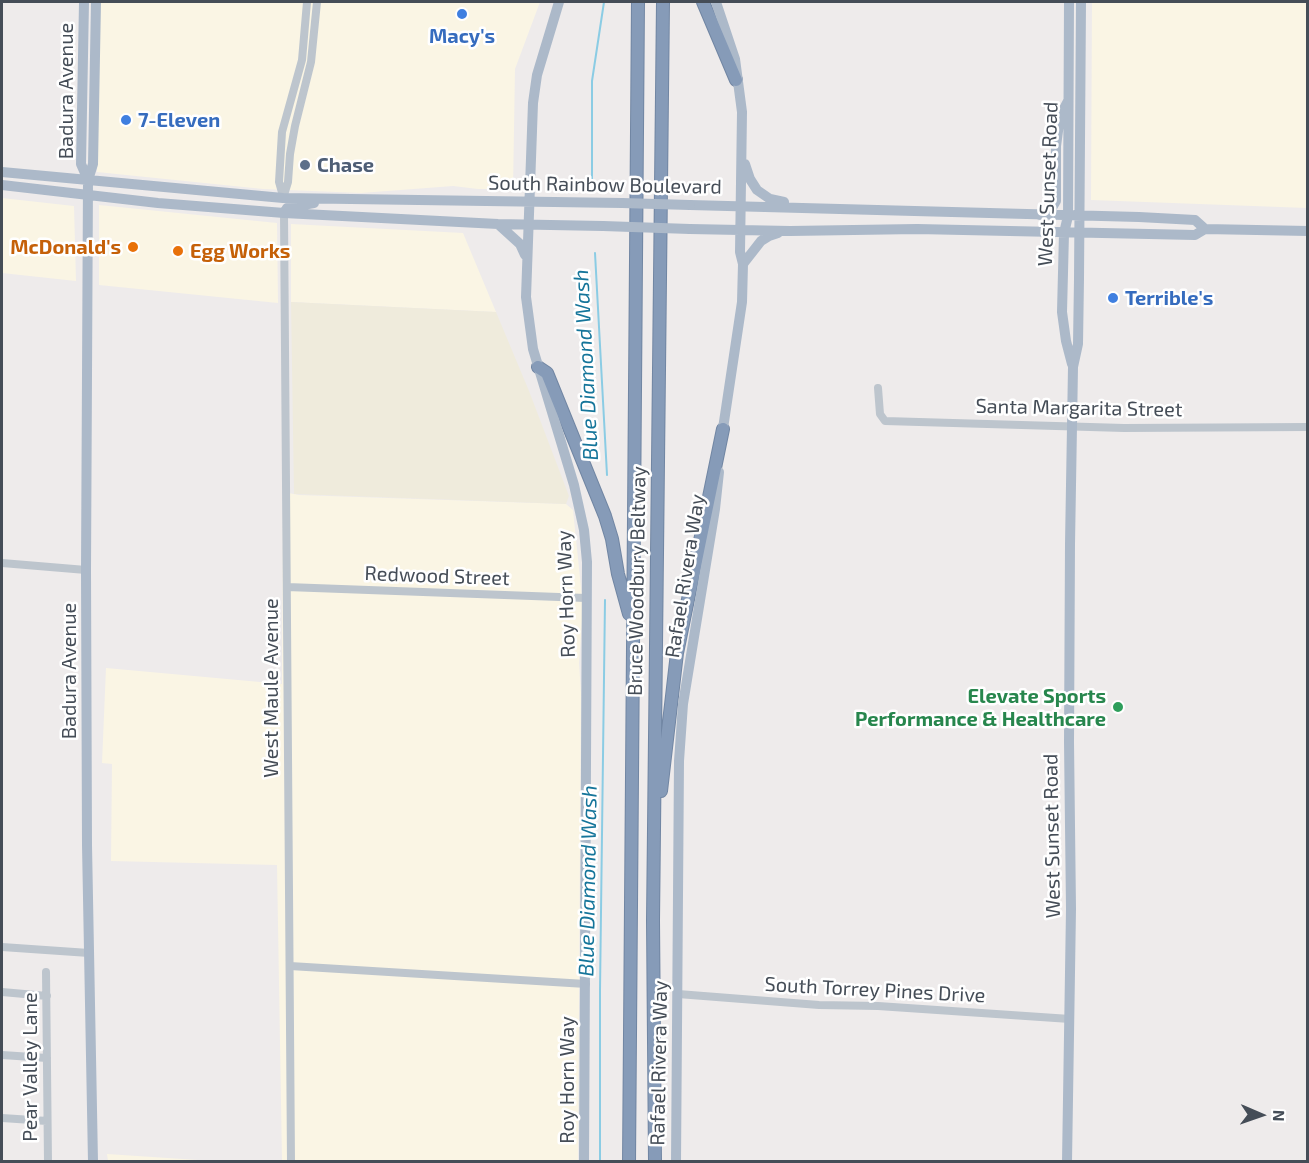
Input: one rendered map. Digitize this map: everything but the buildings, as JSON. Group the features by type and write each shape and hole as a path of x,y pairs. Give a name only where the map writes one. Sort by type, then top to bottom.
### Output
{"highway":[{"name":"Bruce Woodbury Beltway","path":"629,1161 638,2"},
{"name":"Bruce Woodbury Beltway","path":"655,1161 654,813 663,2"},
{"path":"703,2 736,80"},
{"path":"538,367 547,373 605,516 633,626"},
{"path":"654,813 662,789 677,653 723,429"}],"main road":[{"name":"Badura Avenue","path":"84,2 93,164 87,194 86,570 93,1161"},
{"name":"Badura Avenue","path":"89,73 96,2"},
{"name":"Roy Horn Way","path":"559,2 535,84 531,125 527,259 528,314 538,367 574,485 584,530 587,562 584,1161"},
{"name":"Rafael Rivera Way","path":"676,1161 681,733 689,661 715,509 723,429 740,326 743,264 740,252 742,112 735,59 716,2"},
{"name":"West Sunset Road","path":"1067,1161 1071,909 1069,699 1073,367 1078,344 1080,234 1069,2"},
{"name":"West Sunset Road","path":"1073,367 1062,312 1064,233 1068,216 1081,2"},
{"path":"1039,216 1050,211 1056,201 1056,146 1060,116 1075,98"},
{"path":"741,146 753,185 770,199 830,204 858,210"},
{"name":"South Rainbow Boulevard","path":"2,172 283,198 603,202 1080,216 1195,220 1206,229"},
{"name":"South Rainbow Boulevard","path":"2,185 158,203 245,210 498,224 790,231 917,229 1195,235 1206,229 1308,231"},
{"path":"245,210 279,205 283,202 283,198"},
{"path":"284,213 287,208 329,200"},
{"path":"498,224 520,244 527,259"},
{"path":"743,264 764,239 774,234 790,231"}],"street":[{"path":"283,198 279,182 282,132 302,60 307,2"},
{"path":"283,198 288,182 295,126 312,62 317,2"},
{"name":"West Maule Avenue","path":"284,213 291,1161"},
{"name":"Santa Margarita Street","path":"878,388 880,414 885,421 1073,426 1308,427"},
{"path":"2,563 86,570"},
{"name":"Redwood Street","path":"287,587 586,597"},
{"path":"2,947 89,953"},
{"path":"290,966 586,984"},
{"name":"Pear Valley Lane","path":"46,972 48,1161"},
{"path":"2,992 46,996"},
{"name":"South Torrey Pines Drive","path":"678,994 819,1005 889,1007 1070,1019"},
{"path":"2,1055 47,1059"},
{"path":"2,1118 47,1121"}],"shaded area":[{"path":"100,2 540,2 515,69 513,189 453,186 361,193 263,189 97,172"},
{"path":"1092,2 1307,2 1307,208 1091,200"},
{"path":"2,198 74,206 76,281 2,273"},
{"path":"99,205 277,223 278,303 99,285"},
{"path":"291,224 463,233 496,312 291,302"},
{"path":"283,492 299,495 566,504 573,510 583,607 579,663 581,693 578,1161 282,1161 277,865 111,861 112,764 102,763 106,668 282,684"},
{"path":"107,1154 213,1161 108,1161"}],"sand":[{"path":"291,302 496,312 569,496 566,504 294,494"}],"waterway":[{"name":"Blue Diamond Wash","path":"592,179 592,81 604,2"},
{"name":"Blue Diamond Wash","path":"595,253 607,475"},
{"name":"Blue Diamond Wash","path":"600,1162 605,600"}],"place":[{"name":"Macy's","path":"462,14"},
{"name":"7-Eleven","path":"126,120"},
{"name":"Chase","path":"305,165"},
{"name":"McDonald's","path":"133,247"},
{"name":"Egg Works","path":"178,251"},
{"name":"Terrible's","path":"1113,298"},
{"name":"Elevate Sports Performance & Healthcare","path":"1118,707"}]}
